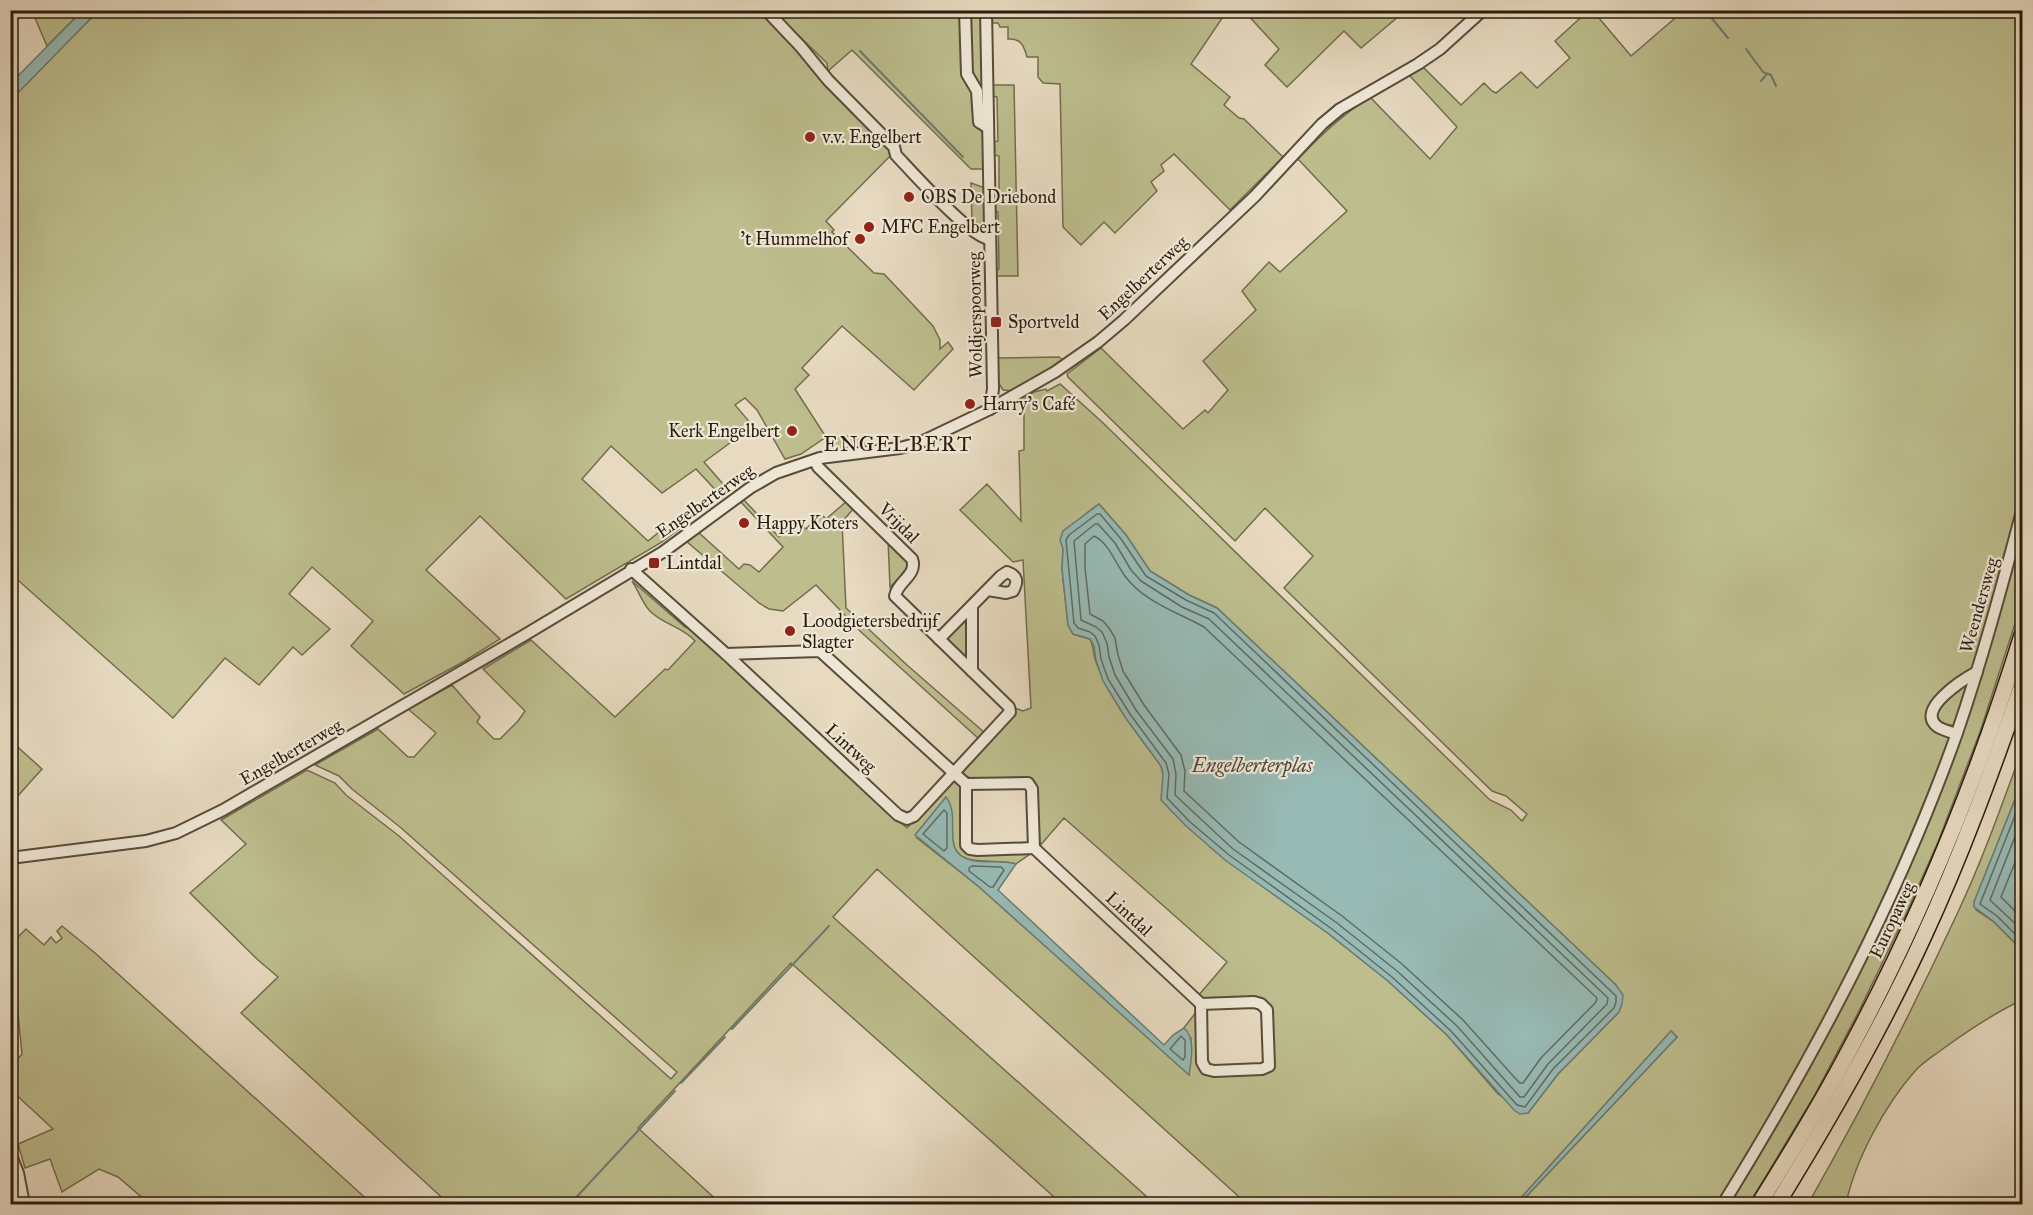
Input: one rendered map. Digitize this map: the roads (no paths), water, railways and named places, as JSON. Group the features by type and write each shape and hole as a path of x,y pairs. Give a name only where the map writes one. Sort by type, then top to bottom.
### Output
{"highway":[{"name":"Europaweg","path":"1759,1204 1818,1108 1903,945 1970,786 2022,635"},
{"name":"Europaweg","path":"1777,1204 1868,1049 1923,939 1977,813 2022,685"}],"street":[{"name":"Woldjerspoorweg","path":"765,10 801,47 828,80 894,147 896,155 925,185 977,235 989,240"},
{"name":"Woldjerspoorweg","path":"965,10 967,74 976,91 979,122 987,127"},
{"name":"Woldjerspoorweg","path":"986,10 993,389 990,410"},
{"name":"Engelberterweg","path":"10,858 146,842 176,834 224,810 523,636 692,532 750,488 776,473 815,460 900,448 919,443 1008,400 1068,364 1124,320 1255,196 1322,124 1340,109 1440,49 1483,10"},
{"name":"Woldjerspoorweg","path":"993,389 1008,400"},
{"name":"Vrijdal","path":"815,460 818,467 912,559 914,565 912,572 896,589 895,596 1009,707 1010,712 954,774"},
{"name":"Weendersweg","path":"1977,672 1939,700 1932,711 1933,721 1938,727 1956,734 1977,672 2022,511"},
{"path":"631,569 726,654 820,651 966,784 1028,783 1032,789 1034,848 970,849 966,844 966,784"},
{"path":"939,639 988,590"},
{"path":"972,606 972,670"},
{"name":"Lintweg","path":"726,654 898,815 907,819 914,816 954,774"},
{"path":"1723,1204 1810,1055 1868,946 1908,858 1956,734"},
{"name":"Lintdal","path":"1034,848 1201,1004"},
{"path":"1254,1002 1268,1010 1269,1066 1250,1070 1214,1071 1206,1069 1202,1062 1201,1004 1254,1002"},
{"path":"10,1153 18,1173 24,1204"}],"water":[{"path":"82,11 98,11 11,100 11,83"},
{"name":"Engelberterplas","path":"1099,504 1126,535 1150,571 1189,595 1217,608 1616,985 1623,995 1619,1012 1558,1074 1528,1113 1520,1114 1514,1110 1447,1035 1388,981 1329,934 1225,860 1185,825 1161,800 1163,774 1161,766 1125,717 1103,681 1090,639 1073,634 1068,625 1062,569 1063,549 1060,540 1063,531"},
{"path":"2022,782 2022,950 1993,921 1974,907 1974,902"},
{"path":"946,797 952,812 953,843 960,855 973,861 1016,864 998,890 1164,1045 1184,1028 1188,1032 1191,1044 1189,1075 978,886 915,835"},
{"path":"1671,1031 1677,1037 1521,1202 1520,1199"}],"waterway":[{"path":"1705,10 1728,38"},
{"path":"1746,49 1763,72 1771,75 1776,86"},
{"path":"860,51 963,157"},
{"path":"1761,81 1766,75"},
{"path":"732,1029 829,926"},
{"path":"681,1083 725,1037"},
{"path":"570,1204 675,1091"}],"place":[{"name":"v.v. Engelbert","path":"810,137"},
{"name":"OBS De Driebond","path":"909,197"},
{"name":"MFC Engelbert","path":"869,227"},
{"name":"'t Hummelhof","path":"860,239"},
{"name":"Sportveld","path":"996,322"},
{"name":"Harry's Café","path":"970,404"},
{"name":"Kerk Engelbert","path":"792,431"},
{"name":"Happy Koters","path":"744,523"},
{"name":"Lintdal","path":"654,563"},
{"name":"Loodgietersbedrijf Slagter","path":"790,631"}],"district":[{"name":"ENGELBERT","path":"898,444"}]}
